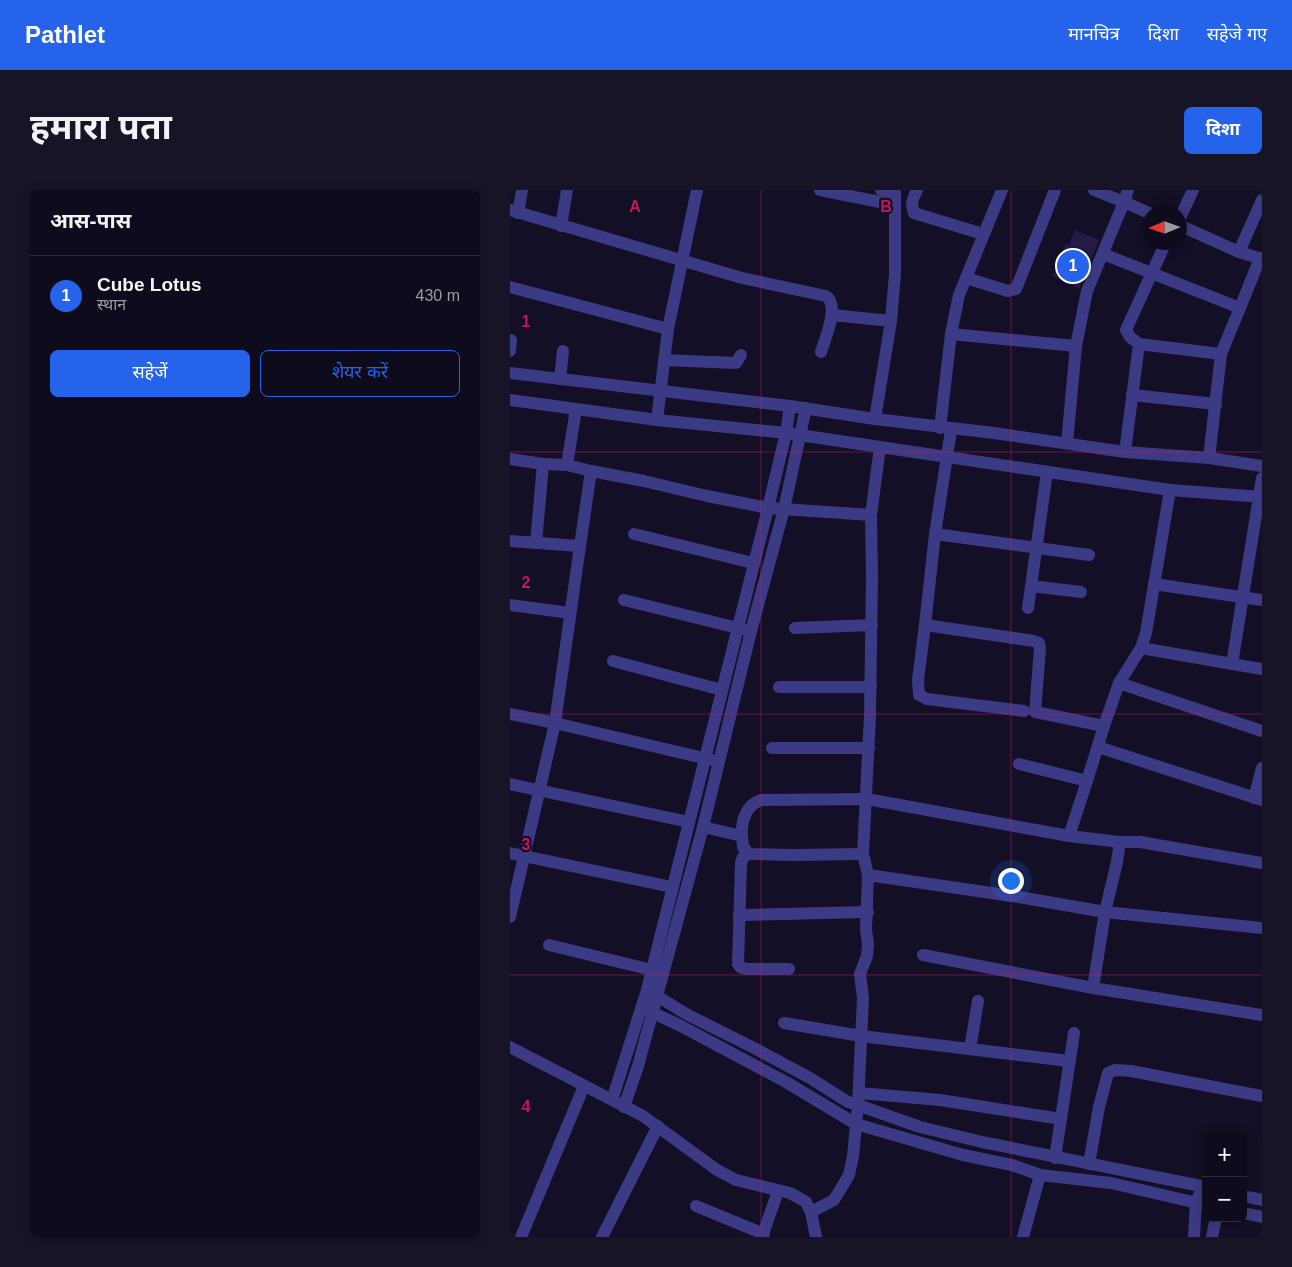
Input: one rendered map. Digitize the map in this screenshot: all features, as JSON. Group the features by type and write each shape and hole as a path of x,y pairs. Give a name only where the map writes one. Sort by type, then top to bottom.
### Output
{"street":[{"path":"522,190 514,212 682,262 830,298 832,315 821,352"},
{"path":"560,226 567,190"},
{"path":"657,420 668,329 698,190"},
{"path":"820,190 895,196"},
{"path":"881,190 895,196"},
{"path":"917,190 912,200 914,213 983,234"},
{"path":"1002,190 959,295 951,334 946,429 947,458 935,534 918,680 919,695 927,699 1024,711"},
{"path":"966,278 1008,291 1016,289 1055,190"},
{"path":"1094,190 1126,196 1142,207"},
{"path":"1186,205 1193,190"},
{"path":"875,419 891,321 895,274 895,196"},
{"path":"1068,443 1076,346 1087,291 1126,196"},
{"path":"1240,252 1262,200"},
{"path":"1187,229 1261,259 1221,354 1209,458"},
{"path":"1162,250 1126,330 1130,337 1139,344 1221,354"},
{"path":"1103,254 1240,308"},
{"path":"510,287 668,329"},
{"path":"832,315 891,321"},
{"path":"951,334 1076,346"},
{"path":"1125,452 1139,344"},
{"path":"560,379 563,351"},
{"path":"664,360 736,362 740,355"},
{"path":"510,373 806,408 946,429 1068,443 1125,452 1209,458 1262,466"},
{"path":"1132,395 1216,404"},
{"path":"510,400 657,420 786,433 1170,490 1261,496"},
{"path":"624,1107 638,1066 652,1013 652,970 768,508 786,433 790,406"},
{"path":"612,1100 641,1007 651,993 703,826 751,631 784,509 806,408"},
{"path":"567,465 576,409"},
{"path":"811,1212 834,1200 849,1175 856,1124 863,998 860,974 867,956 868,875 863,854 871,686 870,515 880,447"},
{"path":"510,460 567,465 768,508 870,515"},
{"path":"536,543 543,464"},
{"path":"510,917 555,723 591,471"},
{"path":"1028,608 1047,472"},
{"path":"1232,664 1242,597 1257,543 1262,478"},
{"path":"1069,836 1119,683 1141,648 1146,633 1170,490"},
{"path":"634,534 753,563"},
{"path":"935,534 1089,555"},
{"path":"510,541 580,546"},
{"path":"1154,584 1262,600"},
{"path":"1031,586 1081,592"},
{"path":"624,600 751,631"},
{"path":"510,608 570,613"},
{"path":"795,628 872,625"},
{"path":"925,625 1039,643 1035,712 1104,726"},
{"path":"1141,648 1262,669"},
{"path":"613,661 722,690"},
{"path":"1119,683 1262,731"},
{"path":"779,687 871,686"},
{"path":"510,714 719,761"},
{"path":"1098,747 1258,799 1262,768"},
{"path":"772,748 869,748"},
{"path":"1019,764 1087,781"},
{"path":"510,784 689,822"},
{"path":"749,854 743,847 741,825 746,811 754,802 761,800 867,800 1069,836 1120,842 1140,842 1262,863"},
{"path":"703,826 742,836"},
{"path":"1093,988 1105,912 1120,842"},
{"path":"510,853 672,887"},
{"path":"789,969 746,969 738,964 741,863 743,858 749,854 863,854"},
{"path":"868,875 1019,897 1105,912 1262,928"},
{"path":"739,915 868,912"},
{"path":"549,944 652,970"},
{"path":"923,955 1093,988 1262,1015"},
{"path":"651,993 688,1015 810,1078 848,1102 858,1099 940,1100 1061,1119"},
{"path":"970,1049 978,1001"},
{"path":"641,1007 786,1082 856,1124 946,1151 1012,1165 1040,1175 1111,1183 1201,1204 1194,1237"},
{"path":"784,1024 861,1036 1069,1061"},
{"path":"1055,1158 1074,1033"},
{"path":"510,1047 643,1116 717,1170 736,1180 790,1193 806,1202 811,1212 816,1237"},
{"path":"1089,1164 1103,1090 1108,1073 1115,1070 1131,1071 1262,1096"},
{"path":"521,1237 584,1086"},
{"path":"858,1099 920,1127 1055,1158 1202,1187"},
{"path":"602,1237 658,1126"},
{"path":"1022,1237 1040,1175"},
{"path":"696,1206 763,1235 778,1191"},
{"path":"1247,1197 1262,1200"},
{"path":"1247,1214 1262,1217"},
{"path":"1212,1237 1215,1222"}],"building":[{"path":"1075,230 1099,240 1079,289 1052,276 1066,243 1069,245"}],"place":[{"name":"Cube Lotus","path":"1073,266"}]}
